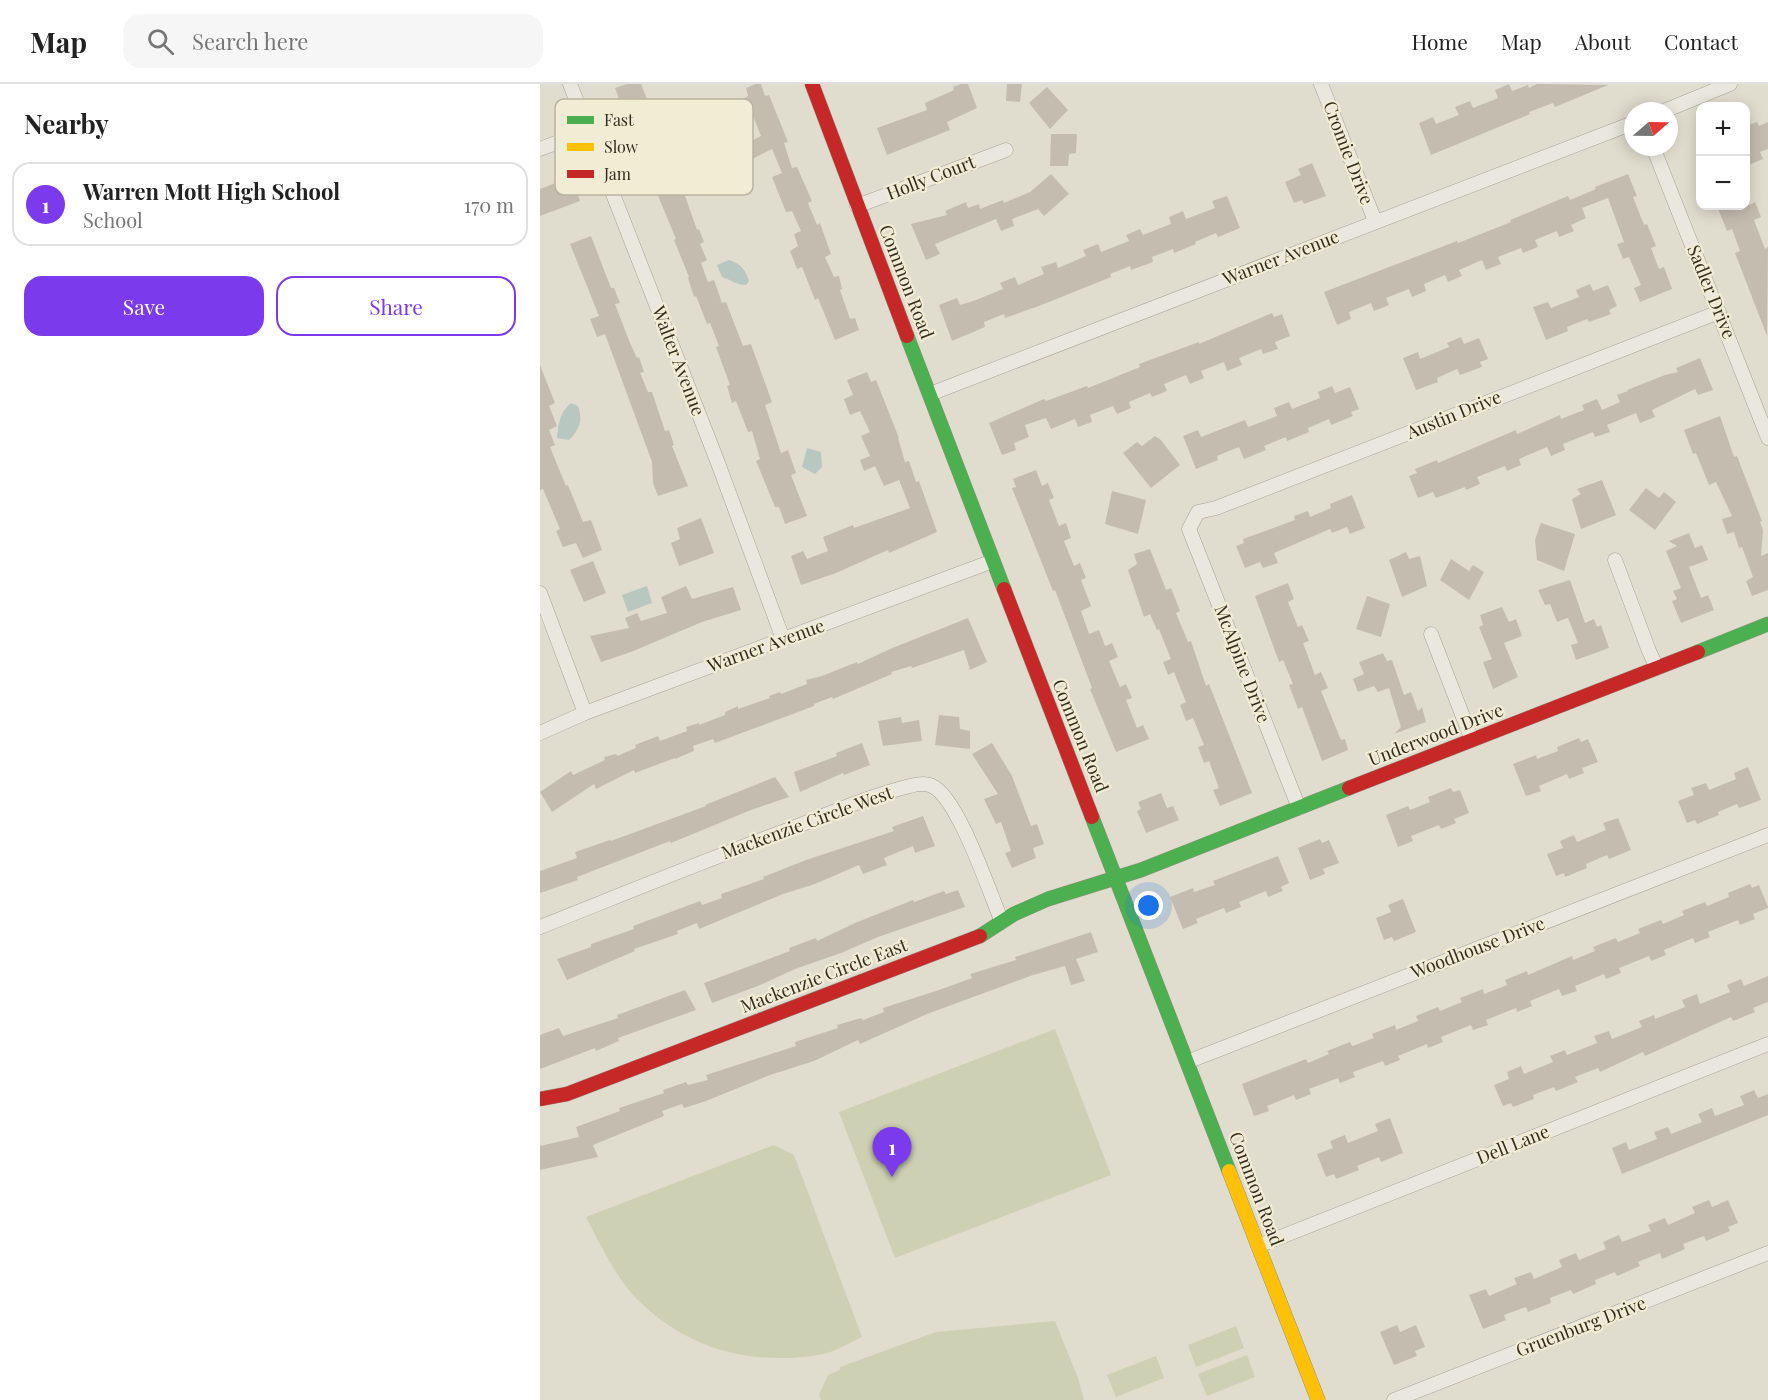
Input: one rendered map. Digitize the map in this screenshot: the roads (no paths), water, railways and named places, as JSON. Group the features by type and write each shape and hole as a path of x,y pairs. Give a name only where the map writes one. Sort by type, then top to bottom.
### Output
{"street":[{"name":"Walter Avenue","path":"570,84 576,99"},
{"name":"Common Road","path":"812,84 993,561 1318,1400"},
{"name":"Cromie Drive","path":"1321,84 1375,221"},
{"path":"1678,105 1730,84"},
{"name":"Warner Avenue","path":"930,394 1624,126"},
{"path":"540,149 555,143"},
{"name":"Holly Court","path":"857,206 1006,150"},
{"name":"Sadler Drive","path":"1657,156 1768,438"},
{"name":"Walter Avenue","path":"613,195 718,463 783,639"},
{"name":"Austin Drive","path":"1193,519 1198,512 1205,509 1216,508 1719,312"},
{"name":"McAlpine Drive","path":"1193,519 1189,530 1299,808"},
{"path":"1615,560 1657,668"},
{"name":"Warner Avenue","path":"540,733 585,713 993,561"},
{"path":"540,593 585,713"},
{"name":"Underwood Drive","path":"1116,877 1140,870 1768,624"},
{"path":"1431,634 1472,741"},
{"name":"Mackenzie Circle West","path":"540,927 721,854 860,802 912,785 922,784 932,786 941,792 958,816 1002,922"},
{"name":"Woodhouse Drive","path":"1187,1062 1768,835"},
{"name":"Mackenzie Circle East","path":"540,1099 567,1094 983,935 1016,912 1116,877"},
{"name":"Dell Lane","path":"1258,1246 1768,1044"},
{"name":"Gruenburg Drive","path":"1394,1400 1768,1253"}],"place":[{"name":"Warren Mott High School","path":"892,1177"}]}
